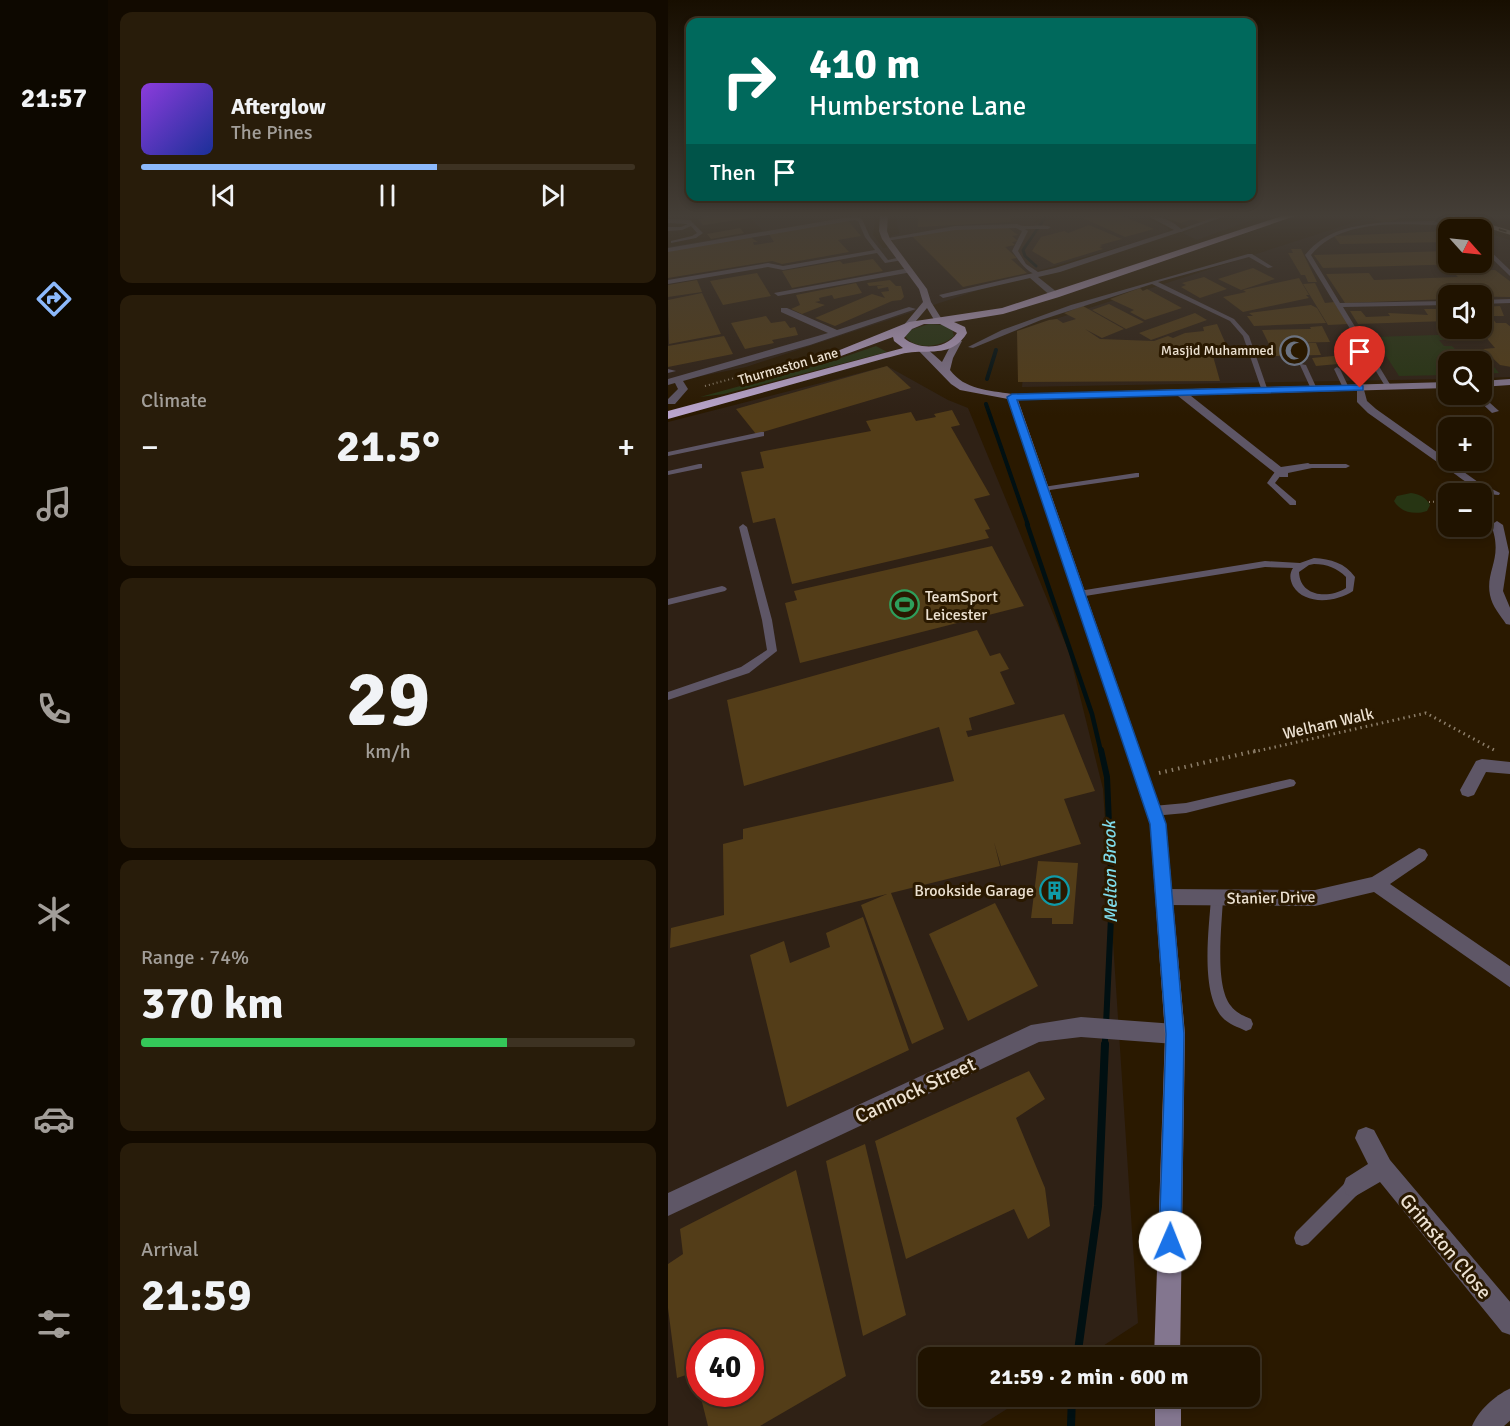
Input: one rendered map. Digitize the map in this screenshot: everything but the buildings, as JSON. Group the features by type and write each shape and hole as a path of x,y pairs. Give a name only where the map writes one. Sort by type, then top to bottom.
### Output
{"highway":[{"path":"1002,311 1095,282"},
{"name":"Thurmaston Lane","path":"670,406 843,354 920,322 941,321 1002,311"},
{"name":"Thurmaston Lane","path":"670,406 884,355 942,347 959,339 1002,311"},
{"path":"941,321 961,329 959,339"},
{"path":"905,328 899,334 902,343 919,349"}],"street":[{"path":"778,293 843,282"},
{"path":"918,282 923,289 927,303 941,321"},
{"path":"943,295 1009,282"},
{"path":"1042,282 1055,295"},
{"path":"905,328 927,303"},
{"path":"670,406 683,389 672,376 835,333 912,309"},
{"path":"784,310 835,333"},
{"path":"945,370 948,358 959,339"},
{"path":"919,349 963,388 1012,397 1438,385"},
{"path":"1492,383 1511,382"},
{"path":"1360,388 1362,402 1372,411 1438,455"},
{"path":"1182,393 1282,473 1308,466"},
{"path":"1012,397 1158,824 1175,1034 1167,1347"},
{"path":"1497,525 1510,545 1510,554 1497,583 1496,593 1511,621"},
{"path":"1468,790 1482,765 1511,768"},
{"name":"Stanier Drive","path":"1165,897 1315,898 1376,884 1419,855"},
{"path":"1376,884 1511,979"},
{"name":"Cannock Street","path":"668,1205 1038,1032 1081,1027 1175,1034"},
{"name":"Grimston Close","path":"1366,1138 1382,1168 1511,1323"},
{"path":"1354,1186 1382,1168"},
{"path":"1485,1426 1511,1401"},
{"path":"1168,1407 1168,1426"}],"lane":[{"path":"971,347 1009,329 1152,282 1232,320 1241,328 1265,391"},
{"path":"1324,282 1388,386"},
{"path":"1492,302 1511,301"},
{"path":"1339,305 1438,303"},
{"path":"1303,365 1314,389"},
{"path":"1337,369 1346,388"},
{"path":"1488,405 1495,411"},
{"path":"668,454 761,434"},
{"path":"668,473 699,466"},
{"path":"1308,466 1346,466"},
{"path":"1459,471 1475,484 1496,493"},
{"path":"1282,473 1272,478 1271,483 1293,503"},
{"path":"1043,489 1136,475"},
{"path":"668,696 745,670 772,651 767,620 743,527"},
{"path":"1079,594 1265,564 1299,566 1323,561 1340,567 1351,578 1350,589 1338,597 1318,597 1308,594 1295,583 1293,577 1299,566"},
{"path":"668,602 722,589"},
{"path":"1153,811 1186,808 1290,783"},
{"path":"1217,898 1218,988 1224,1008 1232,1017 1246,1024"},
{"path":"1302,1238 1354,1186"}],"path":[{"path":"683,389 698,385 708,386 819,355"},
{"path":"1429,502 1438,502"},
{"name":"Welham Walk","path":"1142,777 1426,713 1500,753"}],"shaded area":[{"path":"668,282 1004,282 746,367 668,383"},
{"path":"1171,282 1510,282 1510,377 1492,378 1492,351 1438,351 1438,379 1022,387 1027,334 1037,325"},
{"path":"887,366 948,400 968,408 1069,652 1103,789 1138,1323 1101,1347 918,1347 918,1407 1010,1407 980,1426 668,1426 668,422"}],"green space":[{"path":"929,324 943,325 952,329 954,336 943,343 929,346 915,344 905,336 910,330"},
{"path":"1438,335 1438,339 1446,339 1439,340 1444,346 1452,346 1456,350 1479,349 1481,351 1438,351 1438,375 1399,376 1374,337"},
{"path":"876,346 887,352 724,394 700,397 835,360"},
{"path":"1492,365 1499,373 1492,373"},
{"path":"1411,493 1426,500 1430,505 1427,511 1409,512 1400,508 1394,501 1397,496"}],"waterway":[{"name":"Melton Brook","path":"987,379 996,350"},
{"name":"Melton Brook","path":"986,404 1028,525"},
{"name":"Melton Brook","path":"1027,524 1092,714 1101,752"},
{"name":"Melton Brook","path":"1101,750 1107,777 1112,896 1106,1025"},
{"name":"Melton Brook","path":"1105,1034 1105,1044"},
{"name":"Melton Brook","path":"1079,1347 1098,1206 1105,1044"},
{"name":"Melton Brook","path":"1071,1426 1072,1407"}],"place":[{"name":"Masjid Muhammed","path":"1295,350"},
{"name":"TeamSport Leicester","path":"904,605"},
{"name":"Brookside Garage","path":"1055,890"}],"route":[{"path":"1170,1242 1175,1034 1158,824 1012,397 1360,388"}]}
